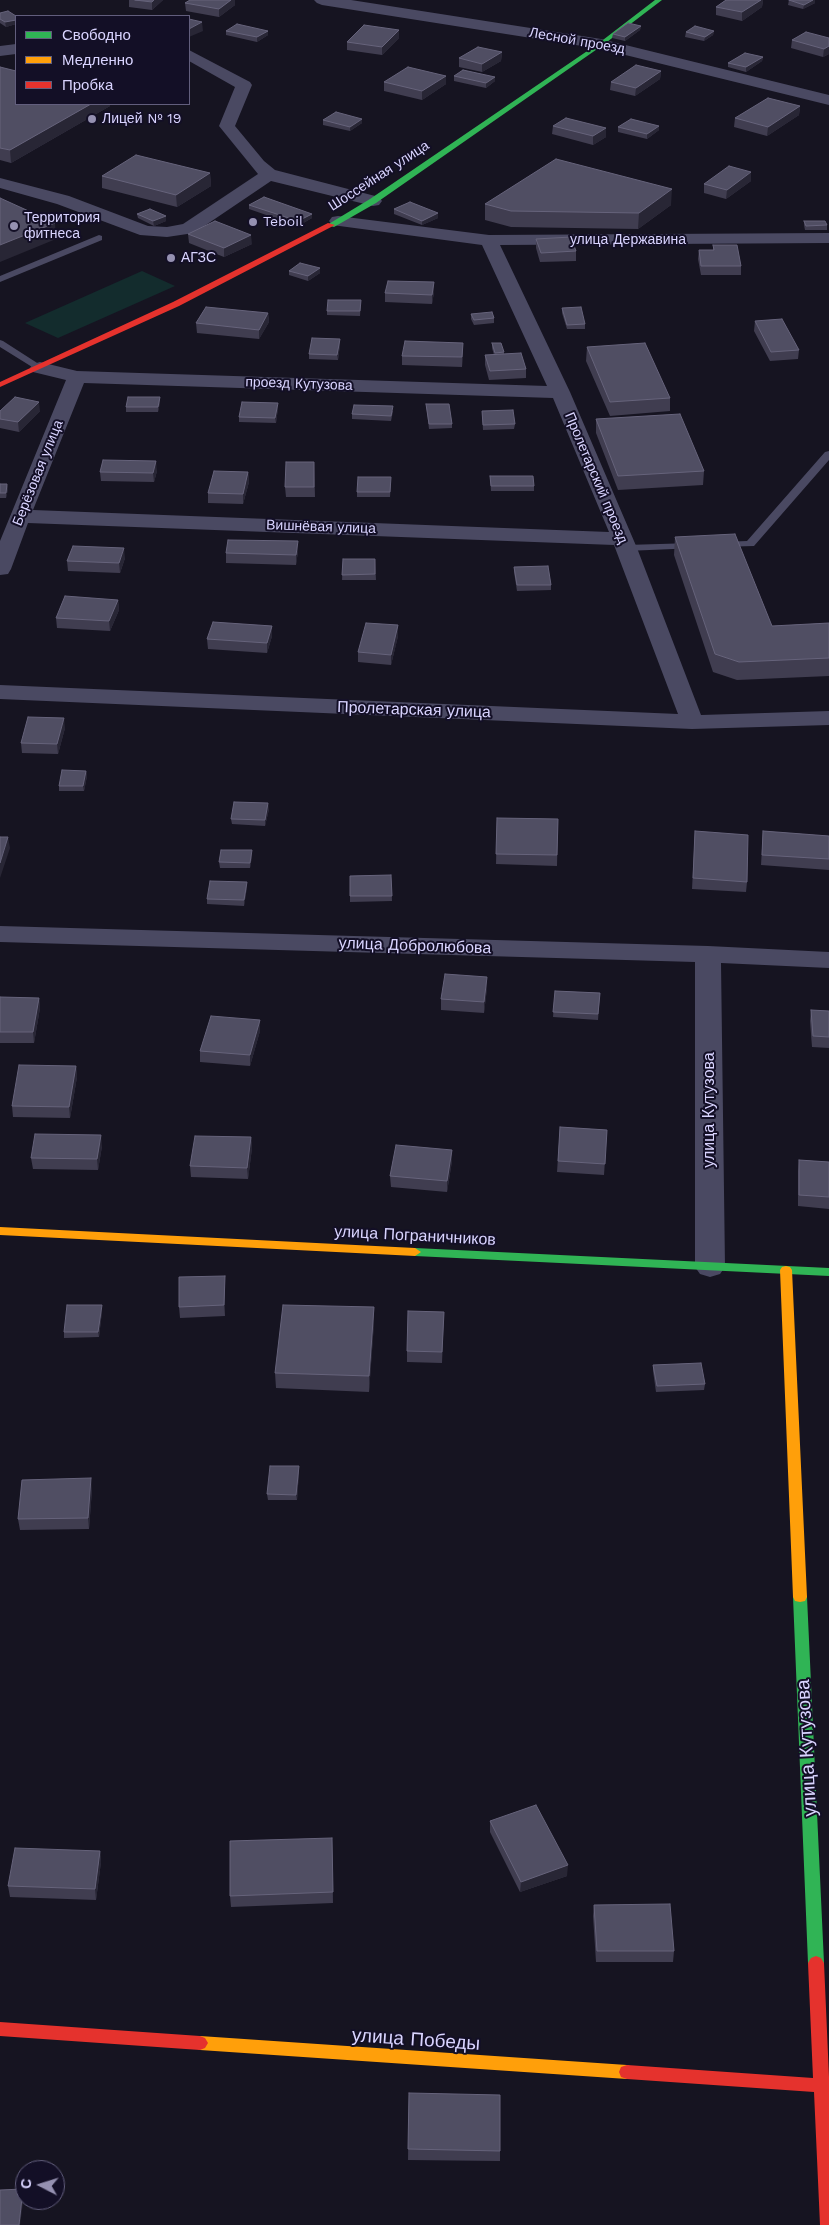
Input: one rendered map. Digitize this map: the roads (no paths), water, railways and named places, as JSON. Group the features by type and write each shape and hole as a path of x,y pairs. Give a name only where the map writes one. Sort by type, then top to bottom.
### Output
{"street":[{"name":"Лесной проезд","path":"322,0 601,44 829,100"},
{"name":"Шоссейная улица","path":"0,385 176,304 338,221 373,201 601,44 658,0"},
{"path":"0,52 15,49"},
{"path":"190,56 244,85 227,126 258,166 269,174 282,179 373,201"},
{"path":"0,183 63,200 146,231 167,232 188,229 269,174"},
{"name":"улица Державина","path":"338,221 488,240 829,238"},
{"name":"Пролетарский проезд","path":"488,240 560,392 624,544 692,722"},
{"name":"проезд Кутузова","path":"40,368 77,377 560,392"},
{"name":"Берёзовая улица","path":"0,569 77,377"},
{"name":"Вишнёвая улица","path":"20,516 624,544"},
{"name":"Пролетарская улица","path":"0,692 692,722 829,718"},
{"name":"улица Добролюбова","path":"0,934 708,954 829,960"},
{"name":"улица Кутузова","path":"708,954 710,1267"},
{"name":"улица Пограничников","path":"0,1231 829,1272"},
{"name":"улица Кутузова","path":"786,1270 825,2086 828,2225"},
{"name":"улица Победы","path":"0,2029 825,2086"}],"lane":[{"path":"0,279 99,238"},
{"path":"0,343 40,368"},
{"path":"624,544 750,544 829,454"}],"place":[{"name":"Лицей № 19","path":"92,119"},
{"name":"Teboil","path":"253,222"},
{"name":"Территория фитнеса","path":"14,226"},
{"name":"АГЗС","path":"171,258"}]}
